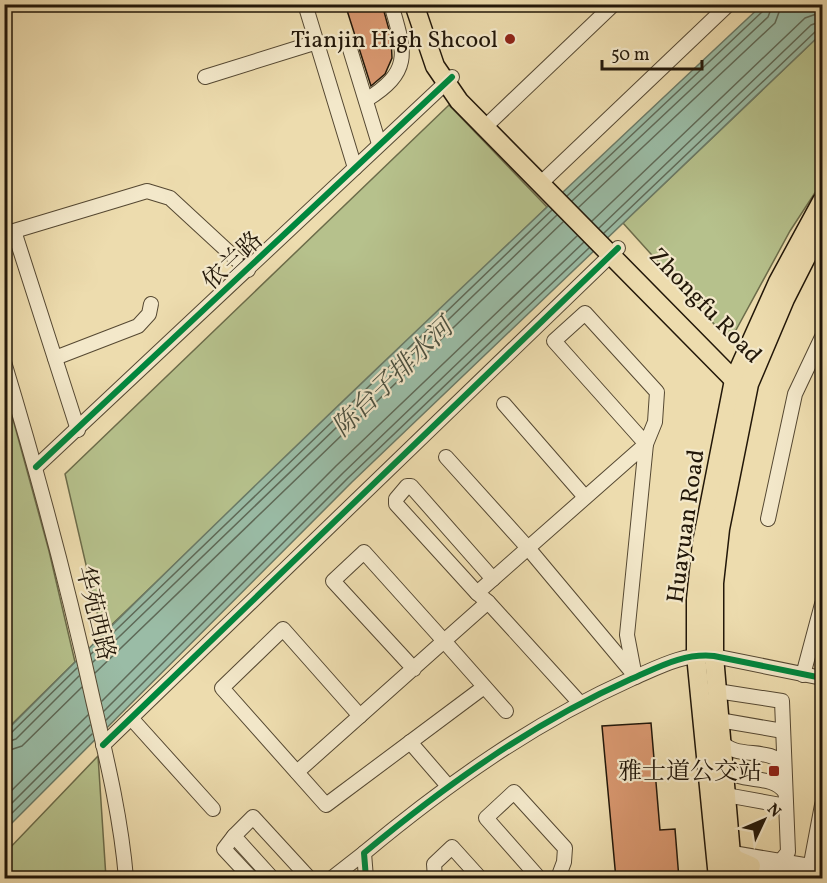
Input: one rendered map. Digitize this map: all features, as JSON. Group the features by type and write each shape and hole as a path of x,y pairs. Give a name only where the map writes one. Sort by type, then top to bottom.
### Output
{"main road":[{"name":"Zhongfu Road","path":"414,4 431,57 448,80 488,124 733,373"},
{"name":"Zhongfu Road","path":"423,4 448,80"},
{"name":"Huayuan Road","path":"732,863 722,827 705,655 696,599 702,543 735,410 733,373 810,251 822,201"},
{"name":"Huayuan Road","path":"733,373 766,343 822,226"},
{"path":"733,373 726,382 735,410"},
{"name":"Huayuan Road","path":"705,655 717,691 726,795 722,827"}],"street":[{"path":"305,4 356,168"},
{"path":"366,100 394,78 402,61 404,48 391,4"},
{"path":"488,124 614,4"},
{"path":"548,184 729,4"},
{"path":"205,77 317,42"},
{"path":"349,46 379,144"},
{"name":"依兰路","path":"36,467 448,80"},
{"path":"78,430 14,231 147,191 170,198 248,270"},
{"path":"103,742 131,718 612,250"},
{"path":"55,358 138,326 149,314 151,304"},
{"path":"635,677 627,634 646,444 655,422 657,392 585,312 554,341 646,444"},
{"path":"768,519 795,394 817,364 822,337"},
{"name":"华苑西路","path":"4,362 36,467 78,630 122,830 126,879"},
{"path":"504,404 585,497"},
{"path":"297,772 444,641 483,598 493,579 646,444"},
{"path":"446,457 622,657 635,677"},
{"path":"493,579 411,486 407,486 396,499 396,504 579,702"},
{"path":"414,669 333,580 364,552 506,711"},
{"path":"803,675 822,604"},
{"path":"360,716 283,629 222,688 326,805 484,687"},
{"path":"332,879 480,763 579,702 677,658 705,655 822,678"},
{"path":"717,691 782,701 785,861"},
{"path":"131,718 213,809"},
{"path":"719,720 783,731"},
{"path":"721,741 728,748 773,756 784,766"},
{"path":"410,742 448,786"},
{"path":"724,766 734,775 771,782 785,799"},
{"path":"538,879 486,818 514,792 565,848 564,862 558,879"},
{"path":"726,795 785,799"},
{"path":"817,867 822,806"},
{"path":"251,879 224,849 253,817 309,879"},
{"path":"234,837 272,879"},
{"path":"435,879 434,864 452,847 480,879"},
{"path":"364,853 366,879"},
{"path":"785,861 817,867"},
{"path":"732,863 785,861 817,867"}],"shaded area":[{"path":"822,33 822,182 790,231 736,330 724,335 623,223"},
{"path":"449,105 547,207 102,634 65,474"},
{"path":"5,390 49,551 75,662 6,730"},
{"path":"98,756 106,878 5,878 5,853"}],"water":[{"name":"陈台子排水河","path":"762,5 822,5 822,33 352,482 5,830 5,732 286,456"}],"building":[{"path":"345,4 382,4 391,37 392,58 385,74 371,86"},
{"path":"651,723 660,830 675,829 679,879 616,879 602,726"}],"cycle path":[{"path":"36,467 452,77"},
{"path":"103,745 618,248"},
{"path":"366,878 364,853 459,779 525,735 560,715 651,670 681,659 714,656 822,678"}],"place":[{"name":"Tianjin High Shcool","path":"510,39"},
{"name":"雅士道公交站","path":"774,771"}]}
